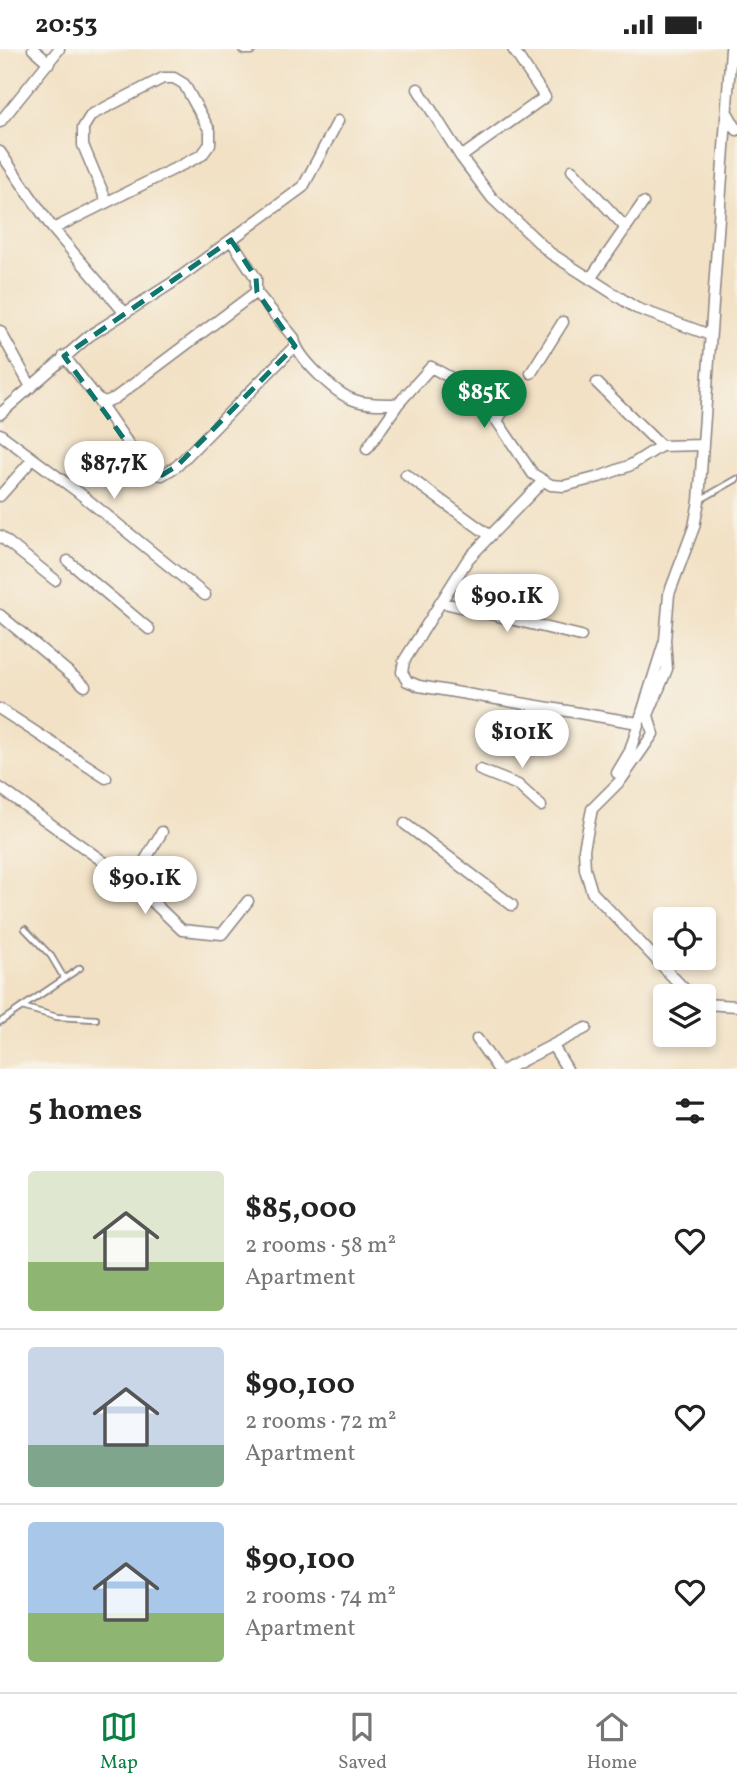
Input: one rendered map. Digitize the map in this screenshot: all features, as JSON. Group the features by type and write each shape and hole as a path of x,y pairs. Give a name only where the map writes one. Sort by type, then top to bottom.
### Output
{"street":[{"path":"33,49 49,62"},
{"path":"0,122 59,49"},
{"path":"244,49 251,49"},
{"path":"460,157 545,97 513,49"},
{"path":"680,984 592,892 585,869 584,849 592,810 621,780 653,734 648,707 665,639 669,594 694,527 699,501 730,49"},
{"path":"53,229 202,155 210,144 210,131 184,84 174,78 163,78 91,115 83,128 83,145 106,201"},
{"path":"418,89 460,157 492,198 550,253 636,308 710,335"},
{"path":"726,99 729,120 737,130"},
{"path":"0,414 64,356 303,187 338,121"},
{"path":"0,152 53,229 124,312"},
{"path":"572,170 625,228"},
{"path":"590,279 643,203"},
{"path":"231,240 256,278 256,292 294,338 295,346 317,372 346,396 368,404 398,404"},
{"path":"97,398 105,402 115,398 256,292"},
{"path":"531,373 564,321"},
{"path":"0,331 30,385"},
{"path":"64,356 148,472 162,475 177,466 295,346"},
{"path":"367,449 398,404 431,367 460,383 497,421 516,452 542,482 564,486 600,477 631,465 662,446 704,445"},
{"path":"597,383 662,446"},
{"path":"497,421 514,393"},
{"path":"0,435 78,492 205,595"},
{"path":"0,496 32,460"},
{"path":"406,475 489,535"},
{"path":"542,482 468,559 404,661 402,672 407,681 419,686 638,723"},
{"path":"0,536 55,580"},
{"path":"68,561 149,629"},
{"path":"440,602 580,636"},
{"path":"0,615 85,686"},
{"path":"617,773 630,751 638,723 648,707"},
{"path":"0,709 106,778"},
{"path":"480,770 518,785 541,806"},
{"path":"0,788 132,882 182,930 222,934 248,901"},
{"path":"405,824 512,905"},
{"path":"132,882 162,832"},
{"path":"716,1005 737,1006"},
{"path":"506,1069 586,1028"},
{"path":"477,1039 498,1069"},
{"path":"553,1046 566,1069"}],"lane":[{"path":"699,501 737,479"},
{"path":"25,929 51,956 64,978"},
{"path":"0,1022 79,968"},
{"path":"21,1007 57,1017 96,1019"}],"highlighted area":[{"path":"231,240 256,278 257,292 295,346 177,466 162,475 148,472 64,356"}]}
